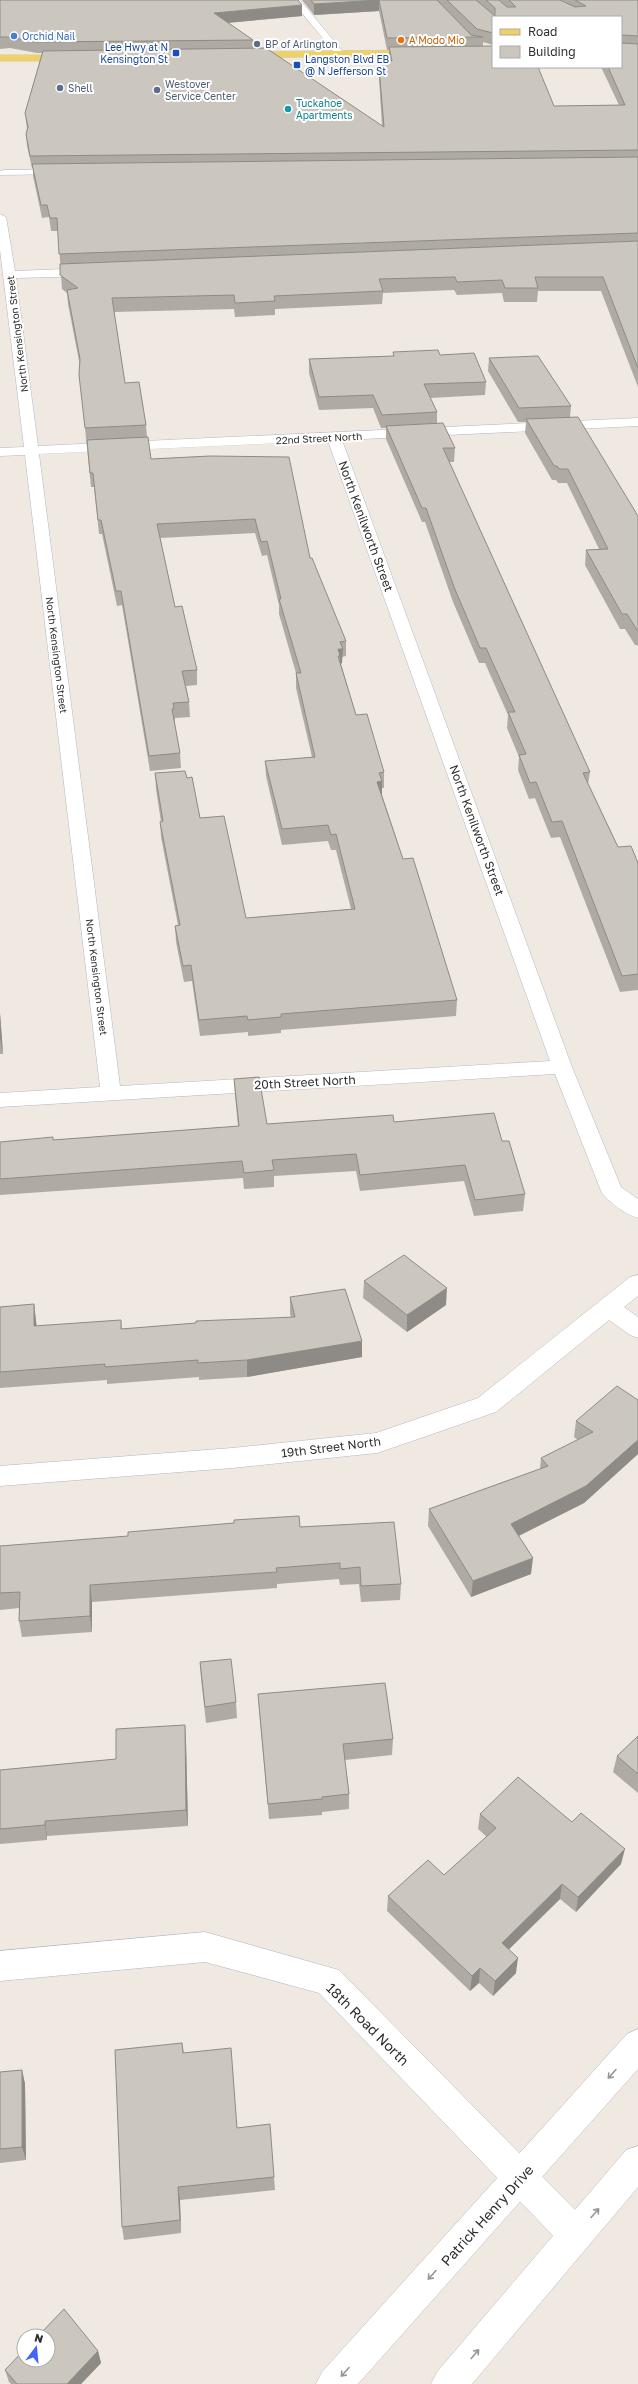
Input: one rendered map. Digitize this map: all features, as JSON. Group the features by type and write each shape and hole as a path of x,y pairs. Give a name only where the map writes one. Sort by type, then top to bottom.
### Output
{"main road":[{"path":"239,59 427,57"},
{"path":"0,58 80,61 0,64"}],"street":[{"path":"295,0 341,58"},
{"path":"1,173 71,172"},
{"name":"North Kensington Street","path":"0,217 10,275 112,1094"},
{"path":"10,275 103,272"},
{"name":"22nd Street North","path":"0,452 634,426"},
{"name":"North Kenilworth Street","path":"334,438 562,1067 612,1191 638,1210"},
{"name":"20th Street North","path":"0,1100 562,1067"},
{"name":"19th Street North","path":"0,1476 232,1458 377,1443 487,1405 638,1283"},
{"path":"608,1307 638,1329"},
{"name":"18th Road North","path":"0,1966 205,1947 328,1981 576,2235"},
{"name":"Patrick Henry Drive","path":"334,2384 638,2045"},
{"path":"449,2384 638,2162"}],"building":[{"path":"0,0 298,0 302,5 214,13 253,40 36,42 9,37 0,37"},
{"path":"311,0 379,0 314,4"},
{"path":"379,0 437,0 471,35 483,37 387,38"},
{"path":"447,0 476,0 495,16 492,16 492,33 477,29"},
{"path":"486,0 499,0 507,7 516,7 509,0 560,0 575,7 586,6 575,0 638,0 638,36 622,35 622,16 495,16 495,8"},
{"path":"622,43 638,44 638,150 30,156 26,134 28,127 25,113 43,51 266,48 384,127 379,67 383,67 383,61 392,61 389,47 492,46 492,68 538,68 554,106 625,105 608,68 622,68"},
{"path":"638,157 638,233 59,254 57,218 50,218 47,205 41,205 32,164"},
{"path":"638,241 638,368 603,277 535,277 538,288 505,288 502,280 457,282 455,277 379,279 383,291 274,296 275,301 235,303 234,295 112,298 125,383 139,382 146,425 85,428 79,375 80,359 67,290 78,288 60,275 60,264"},
{"path":"438,350 440,355 474,353 486,382 424,384 437,412 382,415 373,395 319,397 309,359 394,356 393,352"},
{"path":"538,356 571,406 519,408 489,358"},
{"path":"578,417 638,516 638,630 627,614 622,614 586,550 608,549 568,469 559,469 557,466 554,466 526,419"},
{"path":"443,423 455,448 443,448 590,772 583,773 618,847 631,846 638,863 638,974 622,976 562,821 552,822 536,782 530,783 519,755 526,754 508,712 515,712 486,648 480,648 454,587 426,508 422,508 386,426"},
{"path":"148,437 151,459 210,456 289,457 310,558 312,558 346,641 340,642 343,649 338,649 340,656 338,656 356,715 367,714 384,772 379,773 382,781 377,782 403,859 413,858 457,1000 281,1014 281,1017 248,1020 247,1016 199,1020 191,965 183,966 175,926 180,925 160,822 163,821 155,773 185,771 187,778 192,777 200,818 224,816 246,918 355,909 336,834 331,835 328,825 282,829 265,761 315,757 296,673 301,673 279,599 281,599 267,541 261,542 255,519 157,524 175,607 182,606 197,670 182,671 189,702 173,703 174,709 172,709 180,753 149,756 121,591 116,591 101,520 98,520 93,473 90,473 87,440"},
{"path":"259,1077 267,1124 393,1115 394,1122 494,1113 502,1141 509,1141 525,1194 475,1200 465,1165 360,1175 356,1154 272,1160 274,1170 244,1173 242,1161 0,1179 0,1142 53,1137 53,1140 239,1126 234,1079"},
{"path":"404,1255 447,1288 407,1315 364,1281"},
{"path":"345,1289 362,1341 247,1360 198,1363 198,1360 105,1367 105,1364 0,1372 0,1307 34,1304 34,1326 121,1320 121,1329 196,1323 196,1321 295,1317 290,1297"},
{"path":"617,1386 638,1400 638,1440 586,1486 511,1524 533,1558 473,1581 429,1509 548,1466 541,1458 593,1432 576,1421"},
{"path":"299,1516 300,1527 394,1522 401,1584 361,1586 360,1567 340,1569 340,1563 276,1568 277,1572 90,1585 90,1616 19,1621 20,1592 0,1593 0,1546 128,1536 128,1532 234,1523 234,1520"},
{"path":"231,1659 236,1702 205,1707 200,1662"},
{"path":"385,1683 393,1739 343,1744 349,1794 322,1797 322,1799 268,1804 258,1694"},
{"path":"185,1725 186,1810 45,1821 45,1825 0,1829 0,1770 116,1759 116,1729"},
{"path":"638,1736 638,1774 617,1756"},
{"path":"518,1777 572,1822 581,1813 625,1849 578,1897 562,1884 502,1943 518,1958 495,1981 480,1968 472,1976 388,1896 428,1860 444,1875 496,1828 480,1814"},
{"path":"182,2043 183,2053 231,2048 237,2128 270,2124 274,2177 178,2187 180,2220 122,2227 115,2050"},
{"path":"22,2070 22,2147 0,2149 0,2072"},
{"path":"64,2309 98,2351 67,2384 17,2384 5,2370 16,2358 16,2368 56,2368 56,2328 46,2328"}],"place":[{"name":"Orchid Nail","path":"14,36"},
{"name":"A Modo Mio","path":"401,40"},
{"name":"BP of Arlington","path":"257,44"},
{"name":"Lee Hwy at N Kensington St","path":"176,53"},
{"name":"Langston Blvd EB @ N Jefferson St","path":"297,65"},
{"name":"Shell","path":"60,88"},
{"name":"Westover Service Center","path":"157,90"},
{"name":"Tuckahoe Apartments","path":"288,109"}]}
